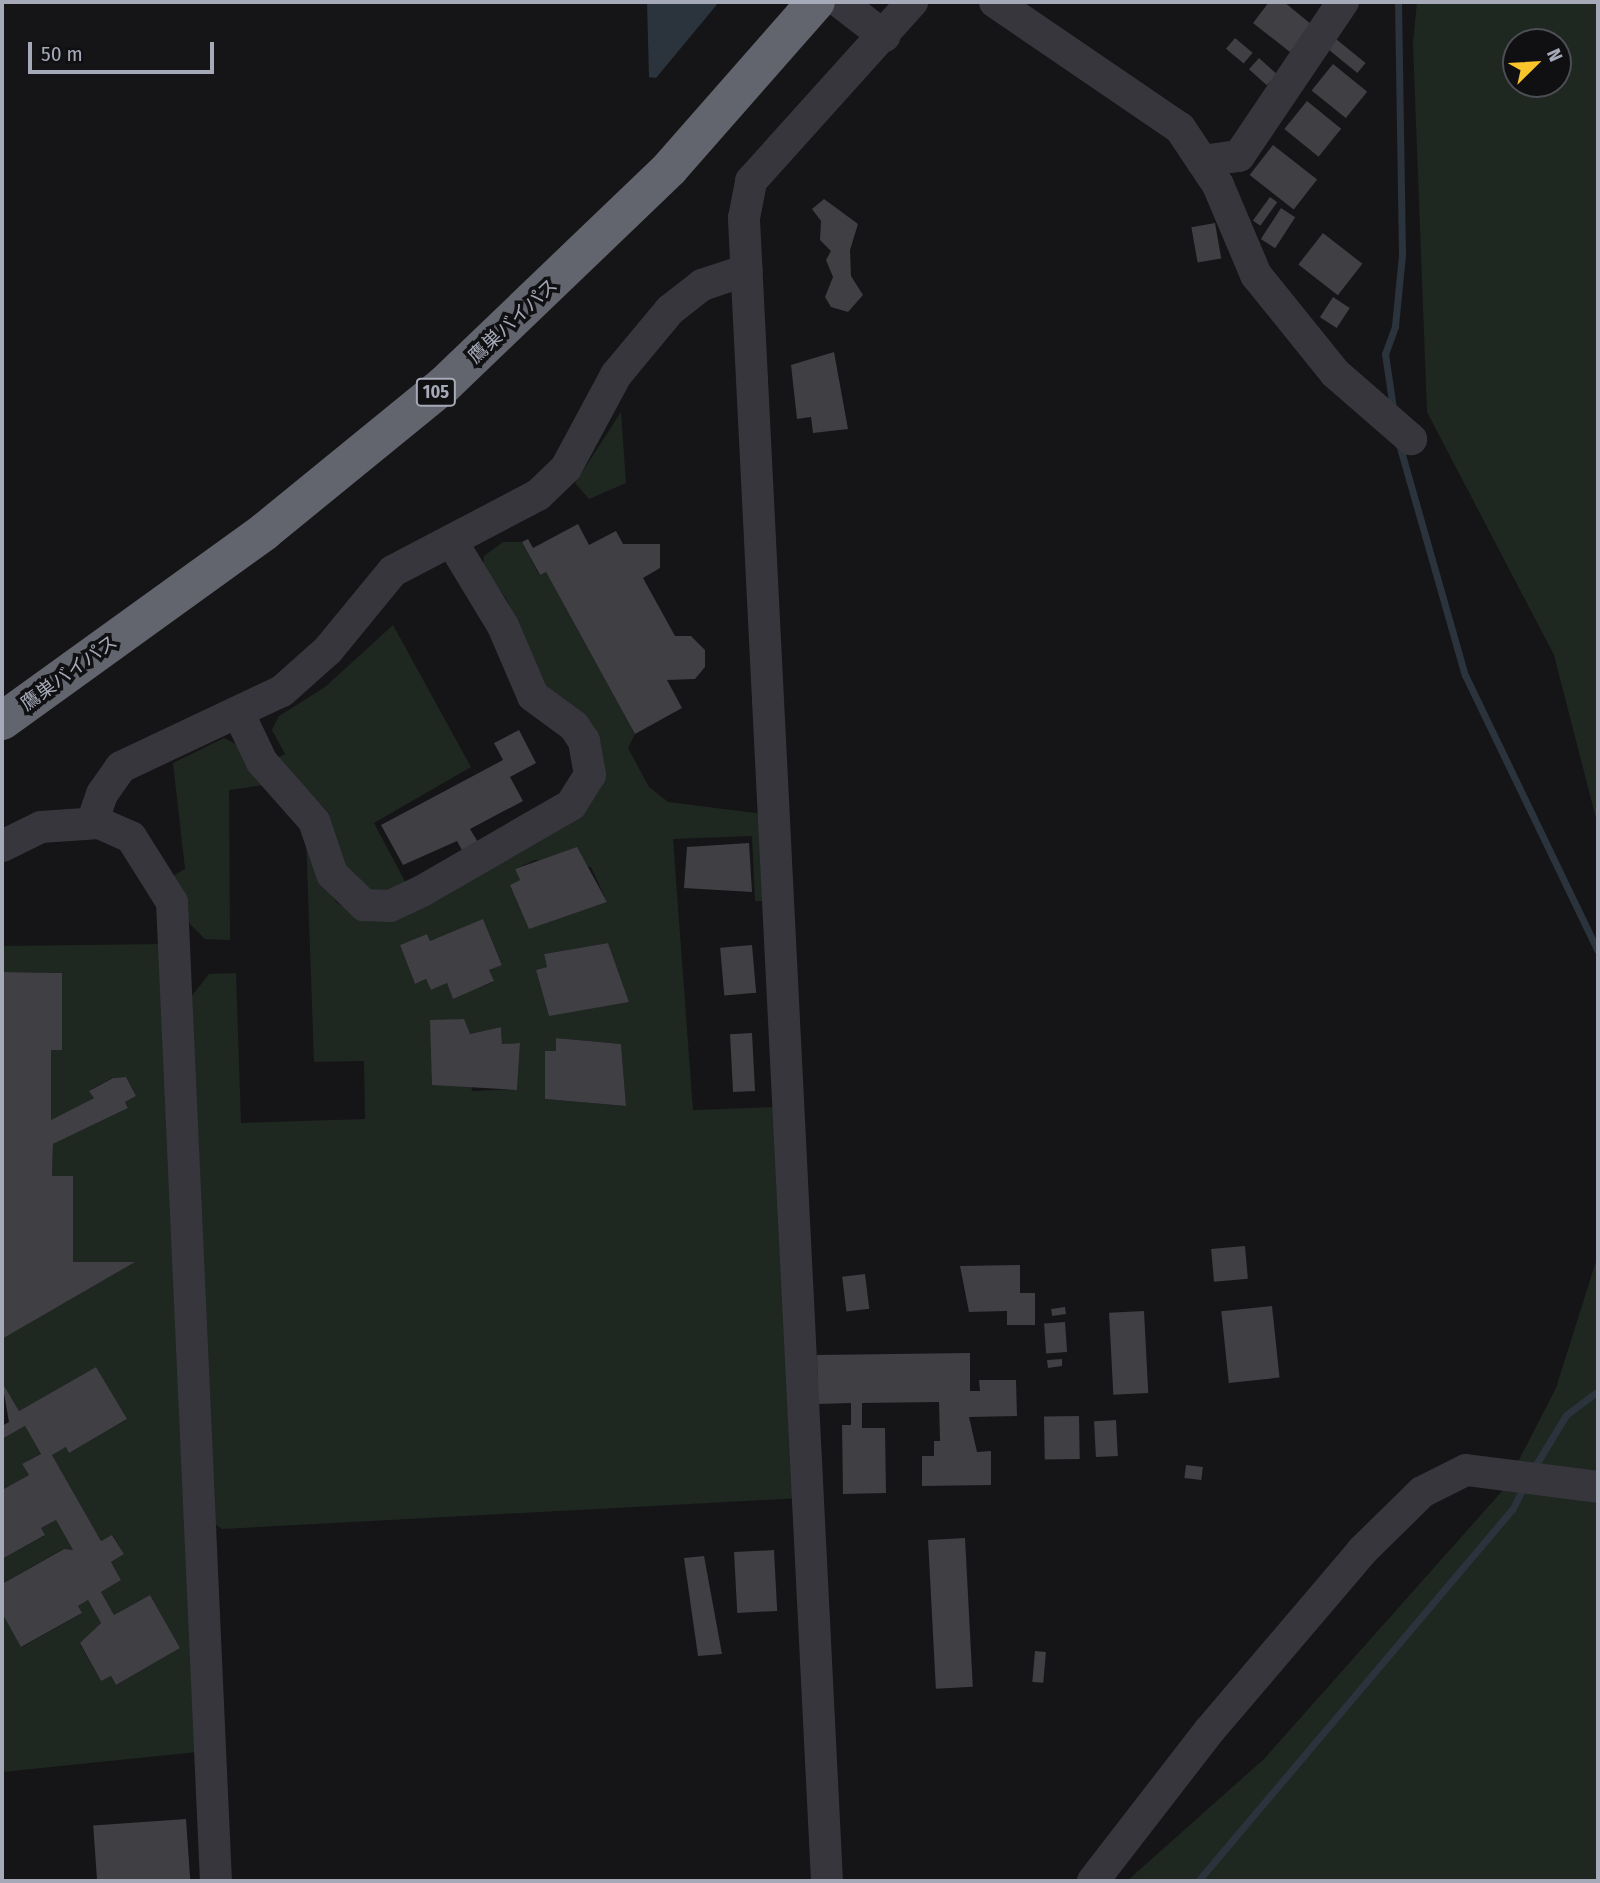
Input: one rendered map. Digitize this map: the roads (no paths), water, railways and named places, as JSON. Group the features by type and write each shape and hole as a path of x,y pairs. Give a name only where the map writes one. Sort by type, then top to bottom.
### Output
{"highway":[{"name":"鷹巣バイパス","path":"2,721 265,531 444,386 670,168 816,2"}],"street":[{"path":"839,2 884,36"},
{"path":"827,1881 744,218 751,181 912,2"},
{"path":"995,2 1180,128 1202,161 1256,275 1335,373 1379,407 1411,439"},
{"path":"1202,161 1239,156 1343,2"},
{"path":"92,823 102,794 121,767 282,691 328,650 393,571 538,495 566,468 616,375 670,310 702,285 747,270"},
{"path":"238,712 262,762 314,821 332,874 364,905 390,906 422,891 571,805 590,775 584,741 574,726 533,696 503,626 451,540"},
{"path":"2,846 41,827 92,823 131,837 172,902 216,1881"},
{"path":"1093,1881 1209,1731 1362,1551 1422,1492 1466,1470 1598,1487"}],"waterway":[{"path":"1393,408 1385,354 1395,326 1402,255 1398,2"},
{"path":"1399,444 1465,675 1598,951"},
{"path":"1532,1471 1566,1415 1598,1391"},
{"path":"1198,1881 1512,1510 1525,1485"}]}
